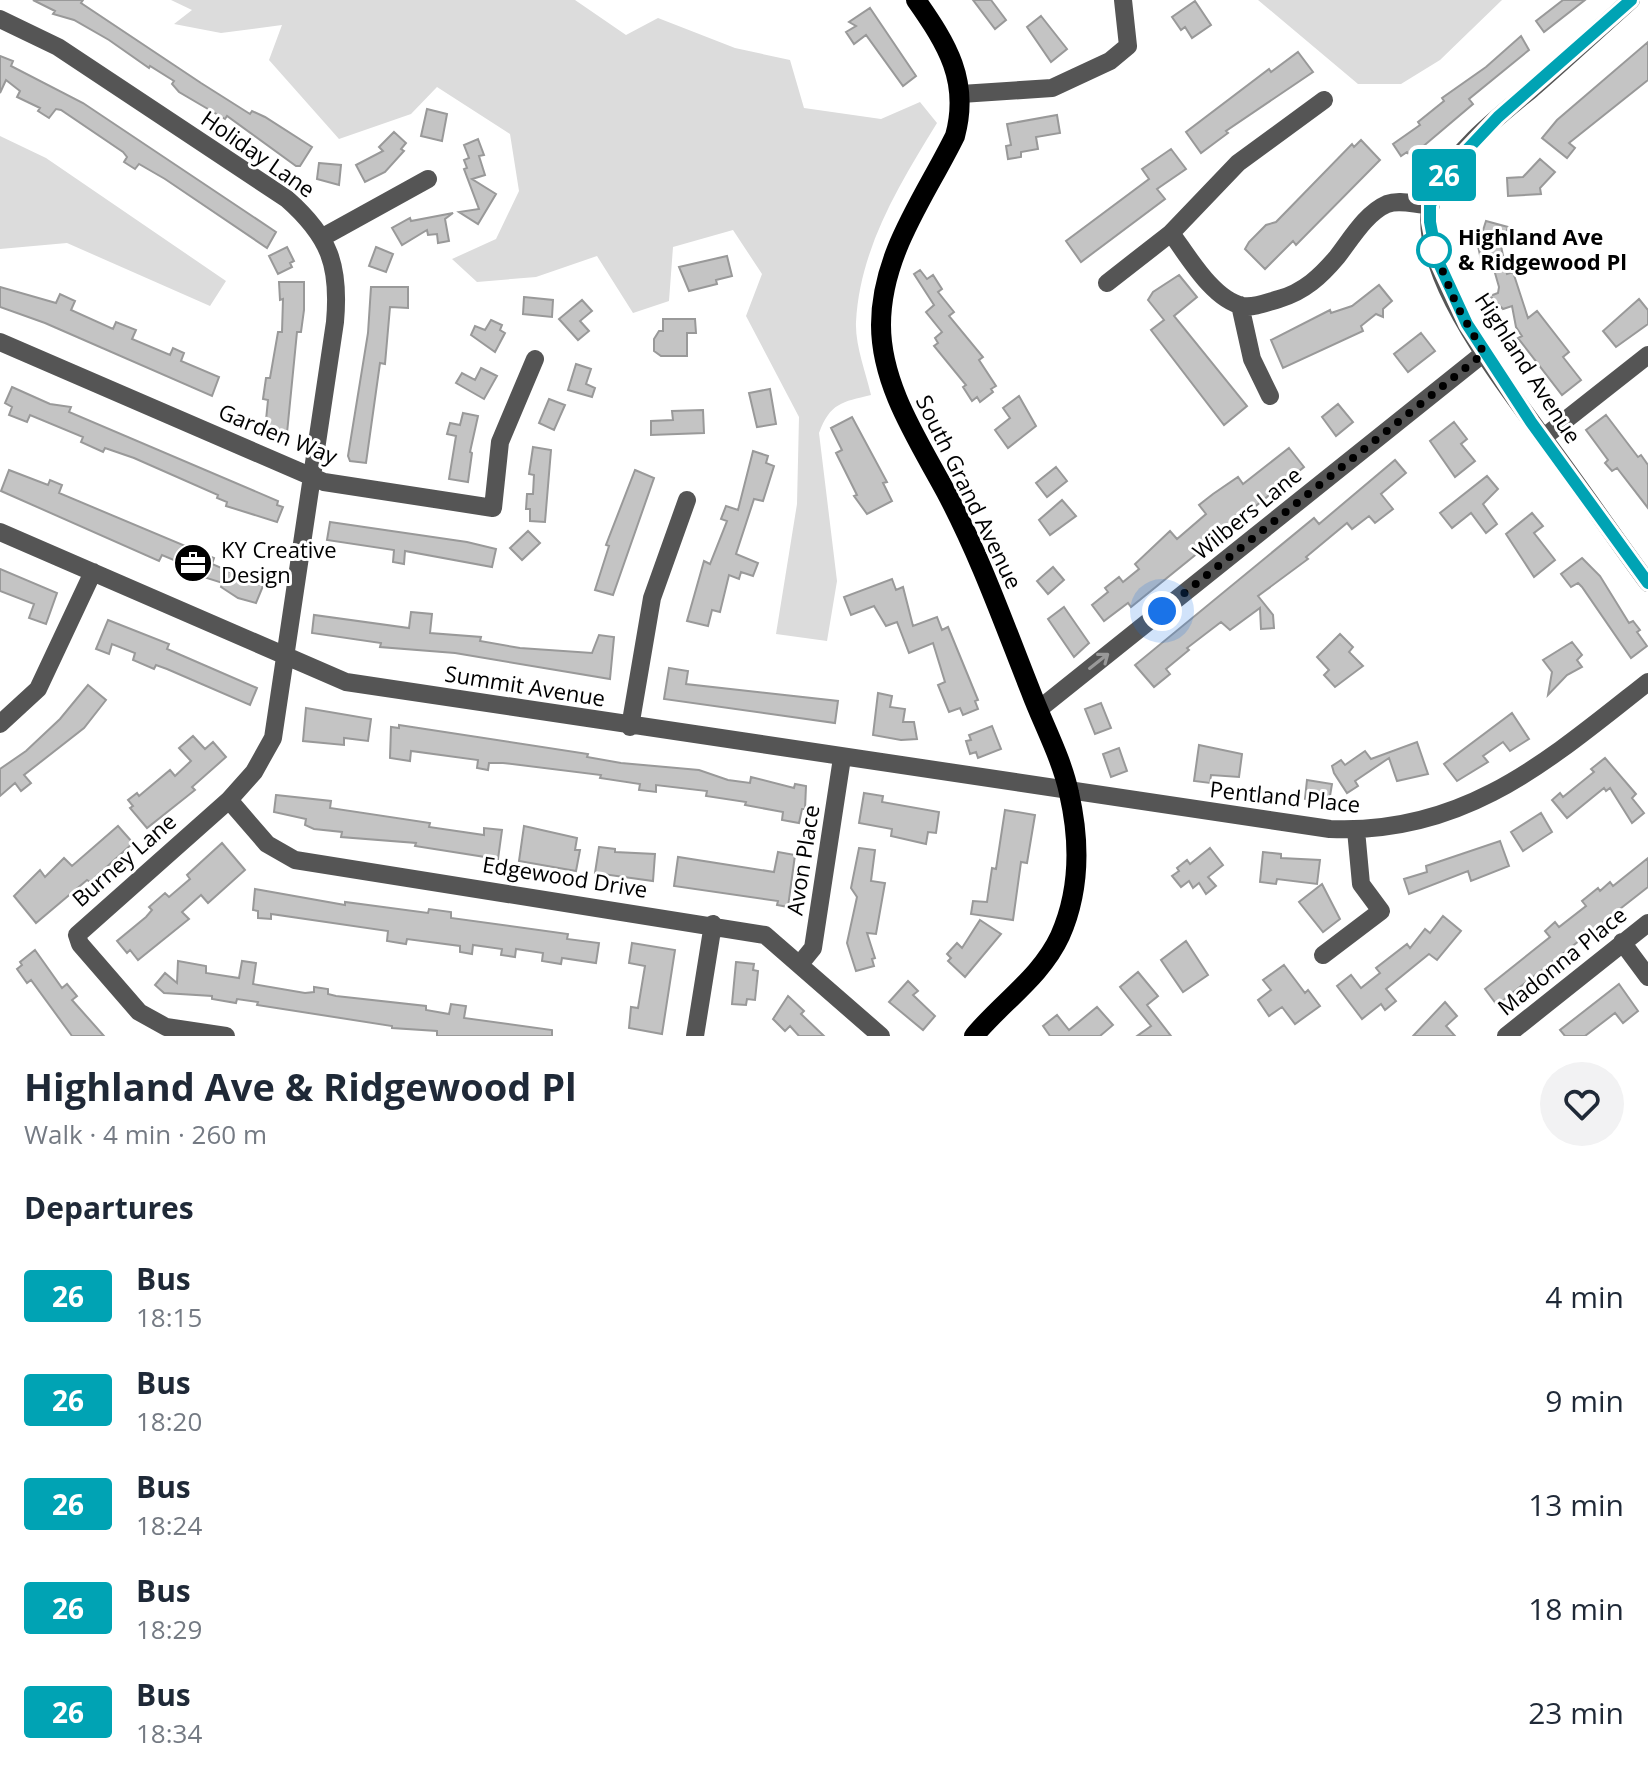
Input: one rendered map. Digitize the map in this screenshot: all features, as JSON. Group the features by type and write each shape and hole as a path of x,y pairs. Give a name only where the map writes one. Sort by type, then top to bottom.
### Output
{"main road":[{"name":"South Grand Avenue","path":"916,0 949,50 961,94 955,136 890,263 883,289 883,346 891,385 971,540 1038,710 1069,792 1077,852 1074,888 1066,921 1055,945 1033,975 974,1036"}],"street":[{"path":"961,94 1052,88 1110,61 1128,46 1123,0"},
{"path":"1240,305 1273,301 1308,286 1384,205 1392,202 1430,205 1447,171 1491,124 1631,0"},
{"name":"Holiday Lane","path":"0,19 58,47 242,168 287,199 323,237 334,269 337,298 285,658"},
{"path":"1107,283 1171,233 1238,163 1324,100"},
{"path":"323,237 428,179"},
{"name":"Highland Avenue","path":"1430,205 1431,240 1437,259 1457,306 1484,353 1648,583"},
{"path":"1171,233 1205,277 1240,305 1252,359 1270,396"},
{"name":"Garden Way","path":"0,342 311,475 353,487 493,508 500,442 535,359"},
{"name":"Wilbers Lane","path":"1038,710 1484,353"},
{"path":"1544,437 1648,355"},
{"path":"630,727 652,598 687,500"},
{"name":"Summit Avenue","path":"0,532 346,682 1069,792"},
{"path":"0,724 38,689 93,572"},
{"name":"Burney Lane","path":"226,1036 166,1027 139,1012 80,944 77,935 229,800 254,772 273,738 285,658"},
{"name":"Pentland Place","path":"1069,792 1266,822 1356,830 1425,820 1491,796 1535,770 1648,682"},
{"name":"Avon Place","path":"800,964 813,948 842,758"},
{"name":"Edgewood Drive","path":"229,800 267,844 295,860 713,924 765,935 881,1036"},
{"path":"1323,955 1381,911 1361,884 1356,830"},
{"name":"Madonna Place","path":"1506,1036 1648,923"},
{"path":"695,1036 713,924"},
{"path":"1622,942 1648,977"}],"shaded area":[{"path":"171,0 575,0 626,35 658,18 735,48 790,60 804,108 881,119 920,102 937,123 884,218 873,243 859,295 857,340 871,395 838,405 828,415 819,433 837,581 827,641 776,634 797,504 799,417 746,316 762,274 733,230 673,247 669,301 633,313 597,256 536,277 477,282 452,259 496,239 519,191 510,134 437,87 411,114 339,139 269,60 282,25 221,33 174,24 192,10"},
{"path":"1258,0 1502,0 1440,60 1401,84 1358,84"},
{"path":"0,136 46,158 226,281 210,306 67,243 0,249"}],"building":[{"path":"33,0 83,0 81,3 201,83 250,114 252,111 265,117 312,147 300,166 296,166 227,116 225,119 179,92 172,84 174,81 109,40 74,20 53,14 55,11"},
{"path":"973,0 991,0 1006,20 995,29"},
{"path":"1563,0 1585,0 1544,32 1536,21"},
{"path":"1195,1 1211,25 1192,38 1185,27 1181,30 1172,17"},
{"path":"870,8 916,76 903,86 866,35 854,44 846,32 856,26 849,22"},
{"path":"1041,16 1067,49 1051,62 1027,27"},
{"path":"1521,36 1529,50 1469,99 1473,104 1420,149 1410,156 1407,152 1401,156 1393,144 1420,125 1418,122 1444,101 1442,98 1486,67"},
{"path":"1648,42 1648,80 1569,143 1575,148 1567,158 1542,138 1557,120"},
{"path":"1298,52 1313,72 1226,131 1228,133 1201,153 1186,132 1269,69 1271,72"},
{"path":"0,56 13,61 11,66 83,103 276,232 267,248 165,179 139,164 135,169 124,162 127,157 123,152 61,110 56,109 49,118 38,111 40,108 17,97 20,91 6,80 0,93"},
{"path":"427,109 447,114 442,141 421,136"},
{"path":"1057,115 1060,133 1036,137 1038,149 1021,152 1021,157 1008,159 1006,146 1011,145 1007,124"},
{"path":"394,132 406,143 401,149 404,151 385,172 365,182 356,165 383,151 379,147"},
{"path":"478,139 484,155 479,156 485,175 472,179 496,194 478,224 459,212 479,209 464,169 467,168 464,160 469,158 464,145"},
{"path":"1361,140 1380,160 1296,245 1293,241 1265,269 1245,249 1249,242 1266,225 1276,222 1352,144 1354,147"},
{"path":"1171,149 1186,169 1157,189 1165,199 1081,262 1066,241 1149,179 1142,169"},
{"path":"1540,159 1555,172 1540,188 1541,194 1508,196 1507,178 1523,177"},
{"path":"319,163 341,165 339,185 317,179"},
{"path":"453,213 445,219 449,241 438,243 437,234 428,235 427,230 402,245 392,228 410,218 411,221"},
{"path":"1486,221 1508,227 1501,246 1507,274 1513,272 1528,318 1537,311 1569,352 1563,357 1581,380 1562,395 1518,338 1522,336 1516,327 1512,306 1503,309 1490,296 1498,293 1499,287 1493,266 1483,269 1478,246"},
{"path":"287,247 294,261 290,263 292,267 278,274 269,256"},
{"path":"376,247 393,254 386,272 369,266"},
{"path":"727,256 732,276 716,280 717,284 689,291 679,267"},
{"path":"920,270 927,279 933,275 942,289 938,292 954,312 949,316 983,357 979,360 996,386 980,402 977,397 972,401 963,387 966,385 934,346 938,343 935,338 942,332 926,312 934,305 914,274"},
{"path":"1179,275 1197,297 1174,316 1247,406 1224,425 1151,330 1164,320 1148,300 1153,292"},
{"path":"279,282 304,282 304,310 301,332 297,332 287,433 265,430 268,400 263,399 278,332 282,332 283,299 280,300"},
{"path":"1379,285 1392,301 1383,309 1383,317 1376,314 1361,326 1363,331 1283,368 1271,340 1330,310 1331,313 1352,306"},
{"path":"0,287 56,303 60,294 75,301 71,310 113,329 116,322 136,330 132,339 170,355 173,348 184,353 181,361 219,377 212,396 45,323 0,307"},
{"path":"371,287 408,287 408,308 390,307 385,364 380,363 366,463 350,461 348,456 368,333"},
{"path":"524,297 553,300 552,317 523,314"},
{"path":"1639,299 1648,310 1648,324 1616,347 1603,331"},
{"path":"582,300 592,311 580,321 589,331 578,340 559,319"},
{"path":"663,319 695,319 696,333 687,333 687,356 661,356 654,351 654,339 659,331 663,331"},
{"path":"491,320 502,325 500,330 505,333 495,352 471,335 475,326 485,330"},
{"path":"1421,333 1435,351 1408,372 1394,354"},
{"path":"576,364 591,369 586,384 595,388 592,397 568,390"},
{"path":"481,368 497,376 484,399 456,383 462,373 475,380"},
{"path":"12,387 50,404 71,407 69,412 278,501 277,505 283,507 277,522 226,506 227,502 217,498 218,495 134,458 105,448 103,452 81,442 83,437 30,415 27,422 9,415 12,407 5,403"},
{"path":"770,389 776,424 757,427 749,393"},
{"path":"1019,396 1036,426 1008,448 995,430 1010,418 1003,408"},
{"path":"549,399 565,405 554,430 539,423"},
{"path":"1338,404 1353,422 1336,436 1322,417"},
{"path":"703,410 704,433 651,435 651,421 673,420 672,411"},
{"path":"463,413 478,416 470,452 468,482 449,479 456,436 447,434 450,423 460,425"},
{"path":"1606,415 1638,457 1641,455 1648,465 1648,508 1617,468 1612,471 1605,463 1608,460 1586,430"},
{"path":"852,417 887,482 883,483 892,501 867,514 854,496 857,495 836,453 842,450 831,428"},
{"path":"1454,422 1467,439 1461,444 1475,461 1455,477 1430,441"},
{"path":"533,447 551,450 545,522 530,521 530,509 526,509 527,494 533,494 534,475 529,474"},
{"path":"1289,448 1304,467 1131,607 1128,603 1104,621 1092,605 1108,592 1105,588 1119,577 1123,582 1139,569 1135,564 1170,531 1177,539 1206,514 1199,505 1213,494 1238,477 1243,484"},
{"path":"753,451 768,456 766,463 774,466 763,501 754,499 736,554 758,563 753,576 741,572 739,579 729,575 720,612 712,610 708,626 687,621 704,561 710,564 727,521 721,519 726,506 738,510"},
{"path":"1395,460 1406,473 1381,494 1393,509 1375,523 1369,516 1352,529 1347,523 1306,557 1308,559 1258,596 1273,615 1274,628 1261,629 1260,608 1230,630 1221,622 1187,648 1189,650 1166,669 1170,674 1154,687 1135,665 1314,518 1319,524"},
{"path":"1056,467 1067,481 1047,497 1036,483"},
{"path":"9,470 48,485 50,480 62,485 59,493 214,558 212,564 263,586 256,603 238,598 221,587 223,583 178,569 181,563 162,555 159,561 1,491"},
{"path":"635,470 654,478 613,595 595,590 609,546 606,545"},
{"path":"1487,476 1498,489 1483,504 1497,524 1486,533 1471,513 1452,528 1440,513"},
{"path":"1062,500 1076,516 1050,535 1039,520"},
{"path":"1532,513 1543,526 1534,533 1555,560 1534,577 1506,534"},
{"path":"330,522 496,549 492,567 405,551 404,564 393,562 394,550 327,540"},
{"path":"528,531 540,543 522,560 510,548"},
{"path":"1582,558 1600,576 1629,623 1633,621 1640,630 1637,632 1647,646 1631,658 1582,587 1578,583 1571,587 1561,574"},
{"path":"1053,567 1064,580 1048,594 1037,581"},
{"path":"0,569 57,593 46,624 29,618 34,604 0,591"},
{"path":"892,579 896,590 903,587 913,626 937,617 942,630 948,627 978,700 975,701 978,709 963,715 960,708 949,712 938,685 945,682 933,643 909,653 897,622 886,626 874,606 851,615 844,597"},
{"path":"1064,607 1089,643 1074,657 1048,619"},
{"path":"411,612 432,614 430,633 481,637 480,641 520,648 592,653 599,635 614,637 610,679 455,653 380,647 381,643 312,633 314,615 409,628"},
{"path":"108,620 169,644 167,649 257,688 250,705 167,669 156,665 154,669 133,660 135,653 112,644 109,654 96,649"},
{"path":"1340,634 1353,647 1349,652 1363,666 1335,687 1324,675 1329,670 1317,657"},
{"path":"1572,642 1582,655 1577,660 1582,667 1567,675 1548,695 1552,672 1543,660"},
{"path":"669,668 688,671 686,684 838,701 835,723 664,699"},
{"path":"88,685 106,700 84,728 24,775 31,783 21,791 15,783 0,796 0,769 26,751 60,719"},
{"path":"878,693 892,696 890,707 905,709 903,722 914,722 917,739 901,740 873,735"},
{"path":"1101,703 1111,728 1095,734 1085,709"},
{"path":"306,708 371,719 368,741 344,738 344,745 303,741"},
{"path":"1512,713 1529,739 1510,751 1503,742 1483,756 1488,762 1457,781 1444,764"},
{"path":"399,725 588,754 587,757 621,763 699,770 728,780 750,783 751,777 794,788 795,784 806,786 805,809 802,809 799,823 782,820 783,812 706,796 707,791 656,785 656,792 639,790 640,784 600,778 601,775 503,763 489,763 488,770 477,768 478,760 411,751 410,761 390,758 391,727 399,728"},
{"path":"992,726 1001,749 978,758 976,752 970,754 966,741 971,740 969,735"},
{"path":"193,736 205,749 213,742 226,757 192,787 195,790 147,828 130,808 133,806 128,800 137,793 139,796 170,770 175,776 191,761 179,748"},
{"path":"1417,742 1428,774 1397,781 1389,758 1355,781 1358,786 1347,793 1334,773 1332,766 1341,760 1345,765 1365,751 1371,759"},
{"path":"1199,745 1242,754 1239,777 1211,775 1210,783 1194,781"},
{"path":"1119,748 1127,771 1111,777 1103,754"},
{"path":"1605,758 1636,794 1632,798 1644,813 1632,823 1610,788 1606,791 1604,788 1567,818 1552,800 1560,793 1563,797 1594,772 1591,769"},
{"path":"1307,780 1332,784 1329,802 1305,799"},
{"path":"864,793 883,796 882,802 939,812 936,833 928,832 926,844 891,836 892,829 859,823"},
{"path":"276,795 331,801 330,808 430,823 429,827 484,835 484,828 502,830 498,859 415,846 416,843 341,837 342,832 314,829 305,825 306,819 274,812"},
{"path":"1005,810 1035,815 1027,863 1021,862 1013,920 971,914 973,901 987,902 992,868 996,869"},
{"path":"1541,813 1552,832 1523,851 1511,832"},
{"path":"118,826 133,843 90,882 87,880 36,923 14,896 40,870 45,877 64,858 72,866"},
{"path":"524,826 577,838 575,850 580,850 576,871 519,861"},
{"path":"1500,841 1509,866 1471,881 1468,871 1409,894 1404,879 1427,872 1426,866"},
{"path":"222,843 245,870 208,903 201,895 182,912 189,919 138,960 130,950 127,953 117,941 146,917 152,910 149,907 165,893 169,897 190,879 187,875"},
{"path":"599,847 615,849 615,852 655,854 653,881 595,873"},
{"path":"859,848 875,850 871,881 885,883 876,934 867,933 875,958 872,959 874,966 856,971 847,943 857,897 851,888"},
{"path":"1210,848 1223,865 1208,877 1216,886 1206,894 1199,883 1193,888 1189,881 1181,887 1172,876 1179,871 1177,868 1187,860 1190,864"},
{"path":"778,852 795,855 788,907 777,905 778,901 674,886 678,857 774,872"},
{"path":"1263,852 1281,854 1281,858 1320,860 1317,884 1277,879 1276,884 1260,882"},
{"path":"1648,858 1648,887 1497,1005 1485,989 1550,937 1545,931 1555,922 1559,927 1586,906 1582,901 1598,888 1600,891 1610,882 1613,886"},
{"path":"1322,884 1340,919 1323,932 1299,902"},
{"path":"255,889 345,905 345,902 428,913 429,909 451,912 451,918 568,934 567,939 599,943 596,963 562,958 561,964 542,961 543,953 516,949 515,957 501,955 502,949 473,945 472,954 460,952 460,946 407,939 406,944 387,941 388,931 271,914 271,919 258,918 258,911 253,910"},
{"path":"1443,916 1461,931 1437,960 1429,954 1386,989 1396,1001 1385,1010 1381,1004 1362,1019 1337,986 1351,975 1361,988 1380,973 1376,968 1407,944 1410,948 1425,929 1430,933"},
{"path":"980,920 1001,934 965,977 948,961 951,958 947,954 957,943 962,948"},
{"path":"1186,941 1208,975 1183,992 1161,960"},
{"path":"632,943 675,950 662,1034 629,1028 631,1007 638,1008 645,966 629,963"},
{"path":"35,950 62,988 67,984 77,996 72,1000 104,1036 72,1036 31,980 27,983 17,969 22,965 20,962"},
{"path":"178,961 206,966 206,973 239,978 242,961 256,963 253,984 305,993 314,992 314,987 328,989 328,994 336,996 426,1006 426,1010 449,1014 451,1004 466,1006 464,1018 552,1030 552,1036 437,1036 437,1031 392,1028 257,1005 258,1002 237,999 236,1003 212,999 212,996 164,993 155,985 165,973 177,983"},
{"path":"736,962 754,964 753,970 758,971 755,1000 747,999 746,1005 732,1004"},
{"path":"1284,965 1305,993 1308,990 1320,1006 1295,1024 1282,1007 1269,1016 1258,1000 1271,990 1263,980"},
{"path":"1138,972 1158,996 1147,1005 1171,1036 1137,1036 1151,1026 1120,987"},
{"path":"908,981 918,991 913,995 935,1016 923,1030 889,1002"},
{"path":"1619,984 1638,1011 1623,1023 1615,1013 1585,1036 1565,1036 1560,1030"},
{"path":"788,996 824,1036 799,1036 790,1026 785,1031 773,1019"},
{"path":"1445,1002 1457,1016 1446,1026 1455,1036 1413,1036"},
{"path":"1097,1007 1113,1025 1100,1036 1050,1036 1043,1026 1057,1015 1069,1030"}],"bus line":[{"name":"26","path":"1631,0 1498,117 1447,171 1430,205 1430,222 1437,259 1457,306 1484,353 1648,583"}],"place":[{"name":"Highland Ave & Ridgewood Pl","path":"1434,250"},
{"name":"KY Creative Design","path":"193,563"}],"route":[{"path":"1162,611 1484,353 1457,306 1434,250"}]}
